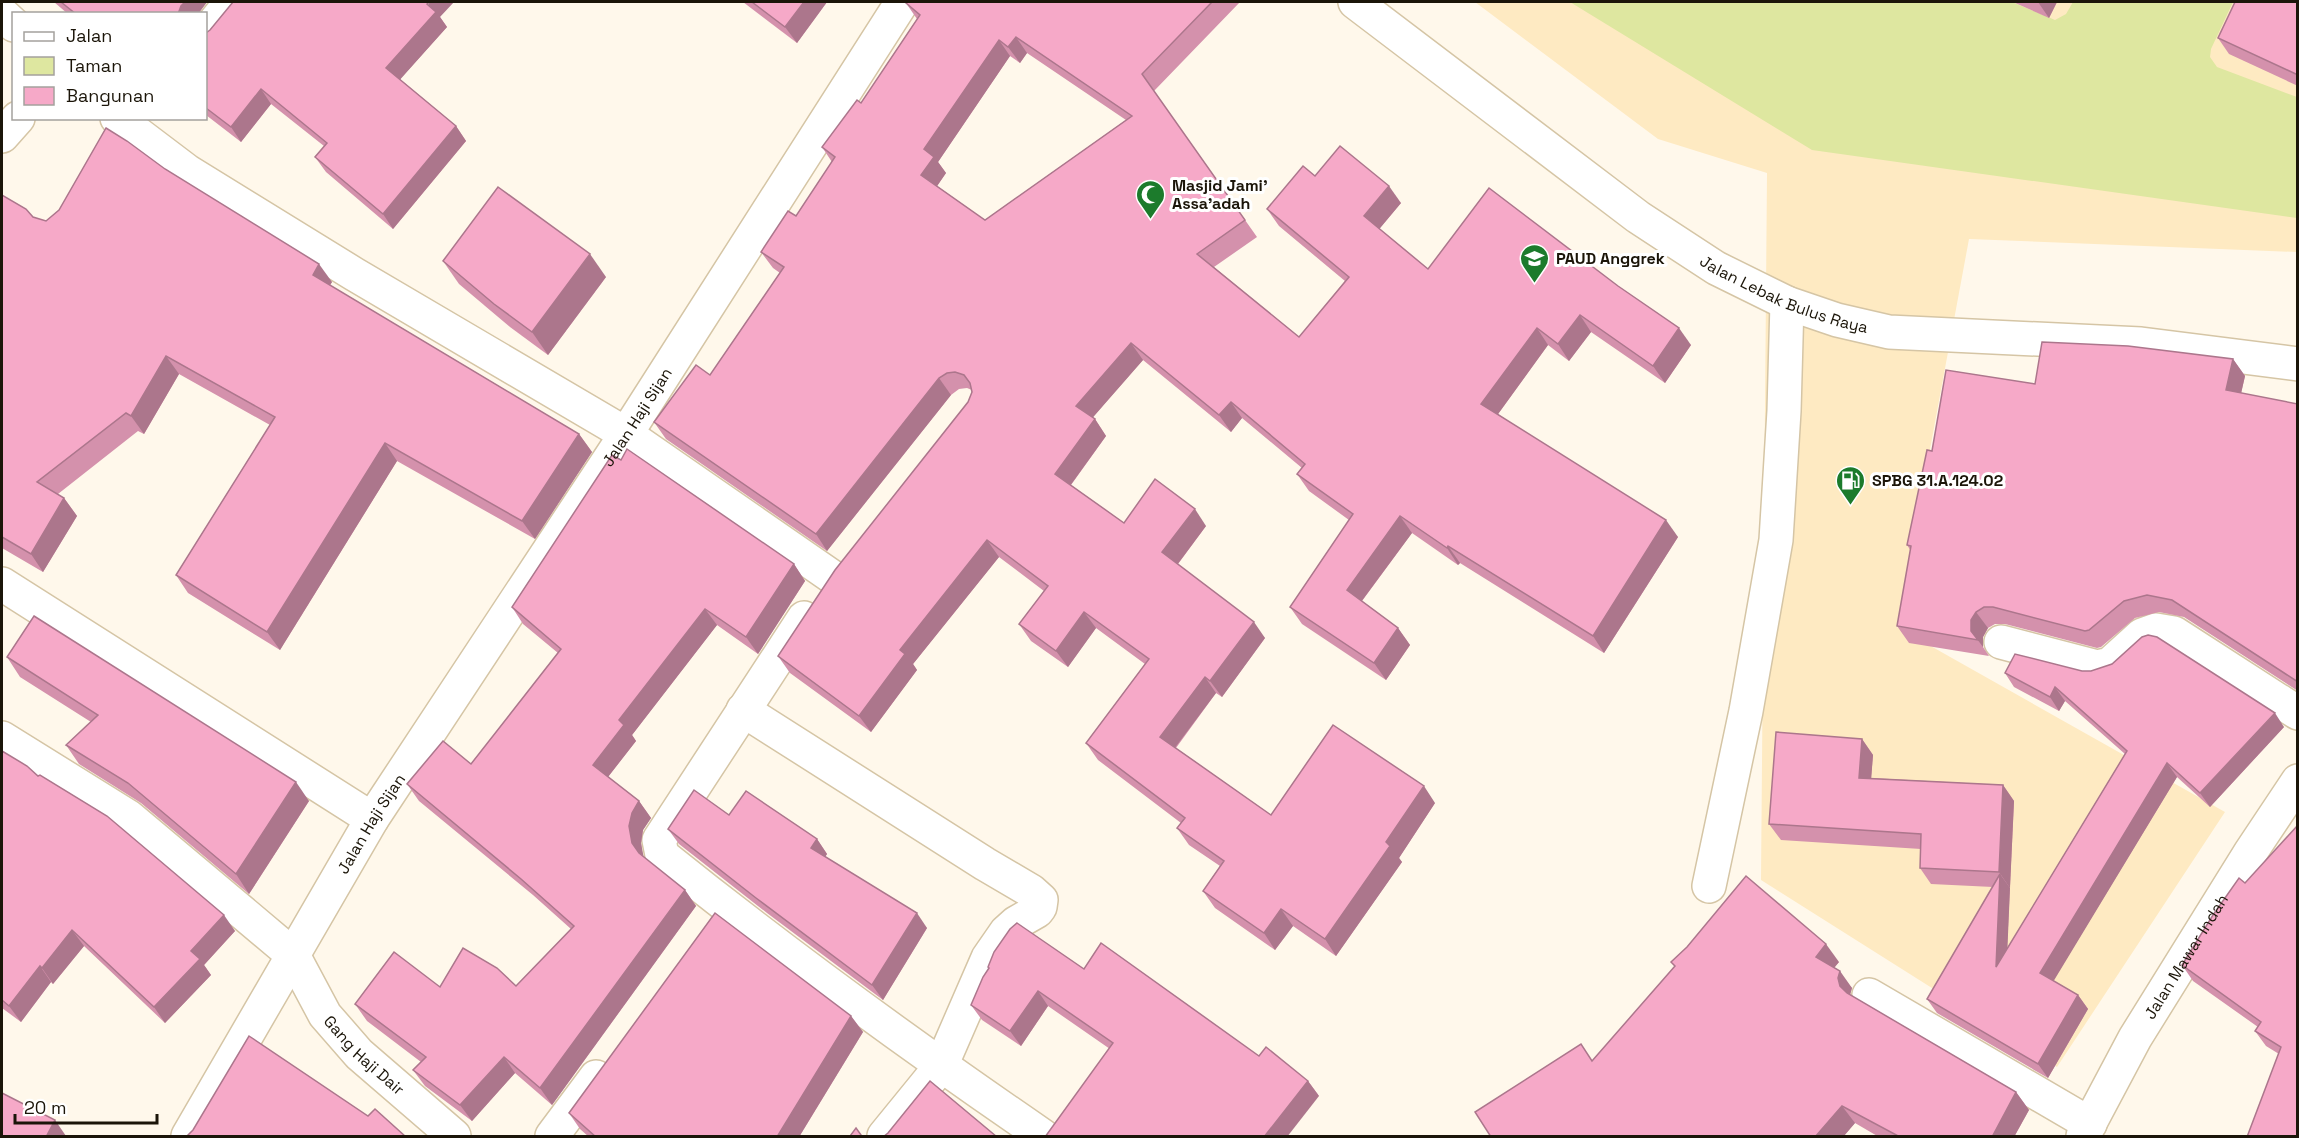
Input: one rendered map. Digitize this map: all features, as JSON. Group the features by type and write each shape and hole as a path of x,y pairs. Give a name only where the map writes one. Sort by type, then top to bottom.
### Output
{"street":[{"path":"207,32 231,2"},
{"name":"Jalan Haji Sijan","path":"188,1137 372,819 626,434 902,2"},
{"name":"Jalan Lebak Bulus Raya","path":"1355,2 1638,217 1716,268 1787,303 1837,320 1889,332 2141,344 2298,364"},
{"path":"2,136 16,120"},
{"path":"122,125 187,171 334,262 626,434 839,566 659,840 659,848 662,855 722,903 941,1066 1043,1137"},
{"path":"1709,886 1746,711 1776,540 1784,411 1787,303"},
{"path":"2,584 372,819"},
{"path":"2001,642 2097,667 2110,664 2142,635 2156,630 2174,633 2298,713"},
{"path":"743,710 1031,891 1041,900 1040,907 1006,932 988,958 941,1066 884,1137"},
{"path":"2,738 129,818 293,955"},
{"name":"Jalan Mawar Indah","path":"2087,1130 2141,1028 2244,863 2298,782"},
{"path":"702,931 722,903"},
{"name":"Gang Haji Dair","path":"293,955 324,1015 359,1054 454,1137"},
{"path":"1869,995 2087,1130"},
{"path":"552,1137 613,1052"}],"shaded area":[{"path":"1475,2 2297,2 2297,252 1969,239 1897,627 2225,812 2057,1067 1761,880 1767,173 1658,139"}],"green space":[{"path":"1570,2 2012,2 2055,20 2066,14 2073,2 2233,2 2211,49 2210,57 2217,67 2297,97 2297,218 1812,150"}],"building":[{"path":"61,2 185,2 179,12 74,12"},
{"path":"233,2 430,2 427,4 436,12 386,68 456,126 383,214 315,157 327,143 261,89 231,127 207,109 207,32"},
{"path":"752,2 804,2 785,27"},
{"path":"1212,2 1142,74 1245,220 1197,254 1299,337 1349,277 1267,209 1303,166 1315,176 1340,146 1389,186 1364,216 1428,269 1489,188 1618,286 1679,328 1653,366 1580,315 1558,344 1537,328 1481,404 1666,520 1593,636 1448,546 1447,548 1400,516 1347,590 1398,628 1374,663 1290,607 1353,514 1297,474 1305,464 1231,402 1219,415 1131,343 1076,406 1095,419 1055,474 1124,523 1155,479 1195,509 1162,552 1254,622 1210,681 1205,677 1160,737 1271,815 1333,725 1424,786 1386,842 1390,846 1325,939 1281,909 1264,933 1203,891 1224,861 1177,828 1185,818 1086,743 1149,659 1084,612 1056,651 1019,624 1048,586 987,540 900,650 905,654 859,716 778,656 835,570 968,402 972,392 970,383 964,375 955,372 947,373 939,378 816,534 654,422 696,365 710,375 784,267 761,252 788,211 796,216 835,157 822,147 857,100 861,103 920,15 906,3","holes":["1016,37 1132,116 985,220 921,175 934,157 924,149 999,40 1008,47"]},
{"path":"2235,2 2298,2 2298,75 2218,38"},
{"path":"106,128 165,169 319,264 313,275 579,434 522,521 385,443 267,632 176,575 275,417 166,356 131,416 126,413 37,482 64,498 31,554 2,537 2,195 26,209 33,217 46,221 59,210"},
{"path":"498,187 590,254 532,332 494,304 443,261"},
{"path":"2042,342 2128,346 2233,359 2226,390 2298,404 2298,682 2172,600 2147,595 2124,601 2085,631 1993,607 1984,607 1976,612 1971,620 1971,631 1978,640 1897,626 1911,546 1907,545 1927,450 1932,451 1946,370 2035,384"},
{"path":"627,449 794,564 746,637 705,609 619,720 624,725 593,765 639,801 632,813 629,826 632,843 639,853 685,890 540,1088 504,1057 460,1105 413,1070 426,1057 355,1004 394,952 440,987 463,948 497,968 516,986 574,926 407,784 443,741 471,764 561,649 512,607 612,455 621,460"},
{"path":"34,616 296,782 236,874 128,783 66,745 98,715 7,657"},
{"path":"2148,635 2157,637 2275,713 2200,793 2167,763 2040,973 2078,995 2038,1064 1927,999 2000,874 1996,967 2127,751 2055,687 2050,697 2005,673 2015,654 2082,671 2091,671 2112,664 2142,637"},
{"path":"1776,732 1862,739 1859,778 2003,785 1999,872 1920,868 1921,834 1769,824"},
{"path":"2,751 27,766 38,776 40,775 107,816 224,915 191,951 200,959 154,1007 72,930 9,1006 2,1000"},
{"path":"694,790 729,815 746,791 817,839 811,848 917,913 872,985 668,829"},
{"path":"2298,825 2298,1137 2247,1137 2281,1047 2255,1031 2261,1022 2182,965 2239,878 2245,883"},
{"path":"1746,876 1826,944 1816,957 1840,971 1838,978 1840,986 1847,993 2016,1092 1992,1137 1900,1137 1842,1106 1815,1137 1491,1137 1475,1112 1581,1044 1592,1061 1675,966 1671,962 1687,947"},
{"path":"715,913 851,1016 777,1137 596,1137 569,1113"},
{"path":"1017,923 1084,969 1101,943 1259,1056 1266,1047 1308,1081 1264,1137 1045,1137 1113,1043 1038,991 1010,1031 971,1005 994,952"},
{"path":"249,1036 368,1116 375,1109 406,1137 186,1137 193,1130"},
{"path":"930,1081 997,1137 883,1137"},
{"path":"2,1093 55,1120 46,1137 2,1137"},
{"path":"856,1128 861,1135 864,1137 850,1136"}],"place":[{"name":"Masjid Jami' Assa'adah","path":"1151,220"},
{"name":"PAUD Anggrek","path":"1535,284"},
{"name":"SPBG 31.A.124.02","path":"1851,506"}]}
